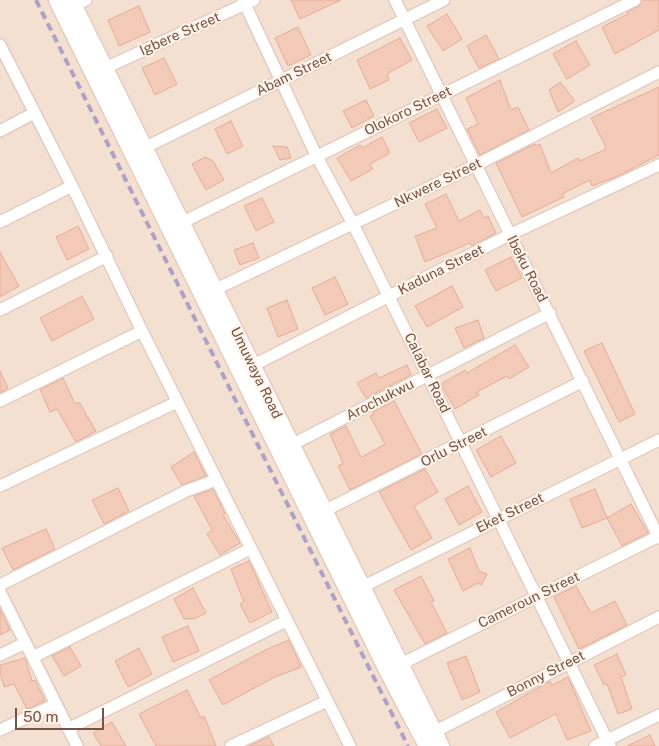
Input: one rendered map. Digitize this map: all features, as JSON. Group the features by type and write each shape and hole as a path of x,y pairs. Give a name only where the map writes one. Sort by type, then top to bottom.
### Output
{"street":[{"name":"Umuwaya Road","path":"57,0 138,151 356,590 434,741"},
{"name":"Ibeku Road","path":"394,0 659,537"},
{"name":"Abam Street","path":"138,151 444,0"},
{"name":"Olokoro Street","path":"182,224 316,155 635,0"},
{"name":"Igbere Street","path":"105,68 248,1"},
{"name":"Calabar Road","path":"248,1 316,155 389,296 608,743"},
{"name":"Umuwaya Road","path":"77,2 138,151 182,224 214,290 246,369 291,445 324,511 356,590 399,665 434,741"},
{"path":"0,45 350,746"},
{"name":"Nkwere Street","path":"214,290 476,165 659,72"},
{"path":"0,130 34,113"},
{"name":"Kaduna Street","path":"246,369 509,235 659,165"},
{"path":"0,222 72,186"},
{"path":"0,310 107,256"},
{"name":"Arochukwu","path":"291,445 550,313"},
{"path":"0,401 142,331"},
{"name":"Orlu Street","path":"324,511 461,444 583,381"},
{"path":"0,486 177,402"},
{"name":"Eket Street","path":"356,590 659,440"},
{"path":"0,585 186,491 216,480"},
{"name":"Cameroun Street","path":"399,665 659,537"},
{"path":"32,658 250,549"},
{"path":"0,592 77,746"},
{"name":"Bonny Street","path":"434,741 568,663 659,617"},
{"path":"68,729 286,621"},
{"path":"0,655 25,643"},
{"path":"231,746 327,701"},
{"path":"0,730 56,704"},
{"path":"595,746 608,743 659,715"}],"shaded area":[{"path":"0,0 659,0 659,746 0,746"}],"building":[{"path":"291,0 341,0 300,19"},
{"path":"642,0 659,0 659,30 615,54 602,27 628,14 627,12 639,6"},
{"path":"139,6 150,32 119,46 108,20"},
{"path":"447,14 462,39 443,51 427,26"},
{"path":"298,27 311,55 288,66 275,38"},
{"path":"486,35 499,59 479,68 467,46"},
{"path":"400,38 412,60 387,74 389,80 370,89 357,60"},
{"path":"576,41 590,65 567,79 553,54"},
{"path":"164,58 177,84 155,95 142,68"},
{"path":"500,80 511,110 518,107 529,130 480,155 467,129 478,124 466,98"},
{"path":"560,82 575,101 558,112 549,90"},
{"path":"659,87 659,155 616,177 592,186 590,180 562,194 564,197 522,217 496,163 535,144 536,146 540,144 551,173 578,158 580,161 604,150 606,147 591,118"},
{"path":"366,100 374,116 352,128 343,111"},
{"path":"437,109 447,128 419,142 409,123"},
{"path":"231,121 243,146 227,154 215,129"},
{"path":"382,137 390,153 370,164 373,169 351,181 337,158 360,145 362,148"},
{"path":"273,146 287,147 291,158 280,160"},
{"path":"205,157 213,161 224,180 206,190 192,164"},
{"path":"446,194 459,221 480,210 484,218 488,216 496,233 472,246 470,243 425,262 415,236 437,228 425,204"},
{"path":"262,198 274,222 256,231 244,206"},
{"path":"78,226 89,249 67,260 56,237"},
{"path":"253,243 259,258 240,265 234,250"},
{"path":"0,252 19,286 0,297"},
{"path":"511,257 522,278 496,291 485,270"},
{"path":"335,277 348,304 325,315 312,288"},
{"path":"452,286 463,307 427,327 415,306"},
{"path":"82,296 94,319 52,341 40,318"},
{"path":"287,300 298,329 278,337 267,308"},
{"path":"478,320 484,338 464,348 455,328"},
{"path":"602,343 635,414 619,422 584,351"},
{"path":"515,345 529,367 509,379 507,376 477,392 479,395 455,409 441,384 465,370 467,373"},
{"path":"407,365 411,375 366,398 357,383 376,373 379,378"},
{"path":"0,371 8,388 0,393"},
{"path":"63,378 75,404 79,402 96,431 76,442 57,409 50,412 40,390"},
{"path":"394,401 422,454 350,490 338,466 343,463 330,434 346,426 362,457 385,444 370,416 374,414 373,412"},
{"path":"501,436 516,463 491,477 476,450"},
{"path":"194,452 206,476 182,485 171,467"},
{"path":"425,469 438,492 414,506 432,538 411,550 379,492"},
{"path":"468,486 482,512 459,525 445,499"},
{"path":"118,488 129,511 104,524 92,500"},
{"path":"213,489 225,514 223,515 240,543 220,555 207,534 212,530 194,496"},
{"path":"595,489 607,518 582,528 570,499"},
{"path":"631,504 648,533 622,546 607,518"},
{"path":"46,529 55,549 13,570 2,548"},
{"path":"470,548 479,571 487,574 481,585 478,583 463,591 448,559"},
{"path":"249,561 272,612 250,623 240,604 244,602 231,569"},
{"path":"421,576 434,601 431,602 447,633 425,644 394,590"},
{"path":"576,586 591,613 615,601 627,625 579,649 554,597"},
{"path":"193,588 206,613 194,619 184,619 174,599"},
{"path":"0,609 10,630 0,635"},
{"path":"188,626 199,651 173,662 162,637"},
{"path":"289,640 301,667 275,677 223,705 209,680 265,650"},
{"path":"70,647 81,666 64,676 52,656"},
{"path":"139,648 152,674 128,687 115,661"},
{"path":"617,654 626,675 621,677 632,709 618,714 607,684 604,685 594,665"},
{"path":"466,656 480,692 462,700 447,663"},
{"path":"25,658 32,681 35,680 45,701 27,709 14,684 4,687 0,673 0,665"},
{"path":"568,677 591,731 567,740 556,714 510,738 496,712 550,681 552,685"},
{"path":"187,690 201,718 204,716 216,746 156,746 139,714"},
{"path":"112,722 126,746 101,746 93,733"},
{"path":"650,735 655,746 627,746"},
{"path":"269,737 274,746 249,746"}],"railway":[{"path":"36,0 408,746"}]}
